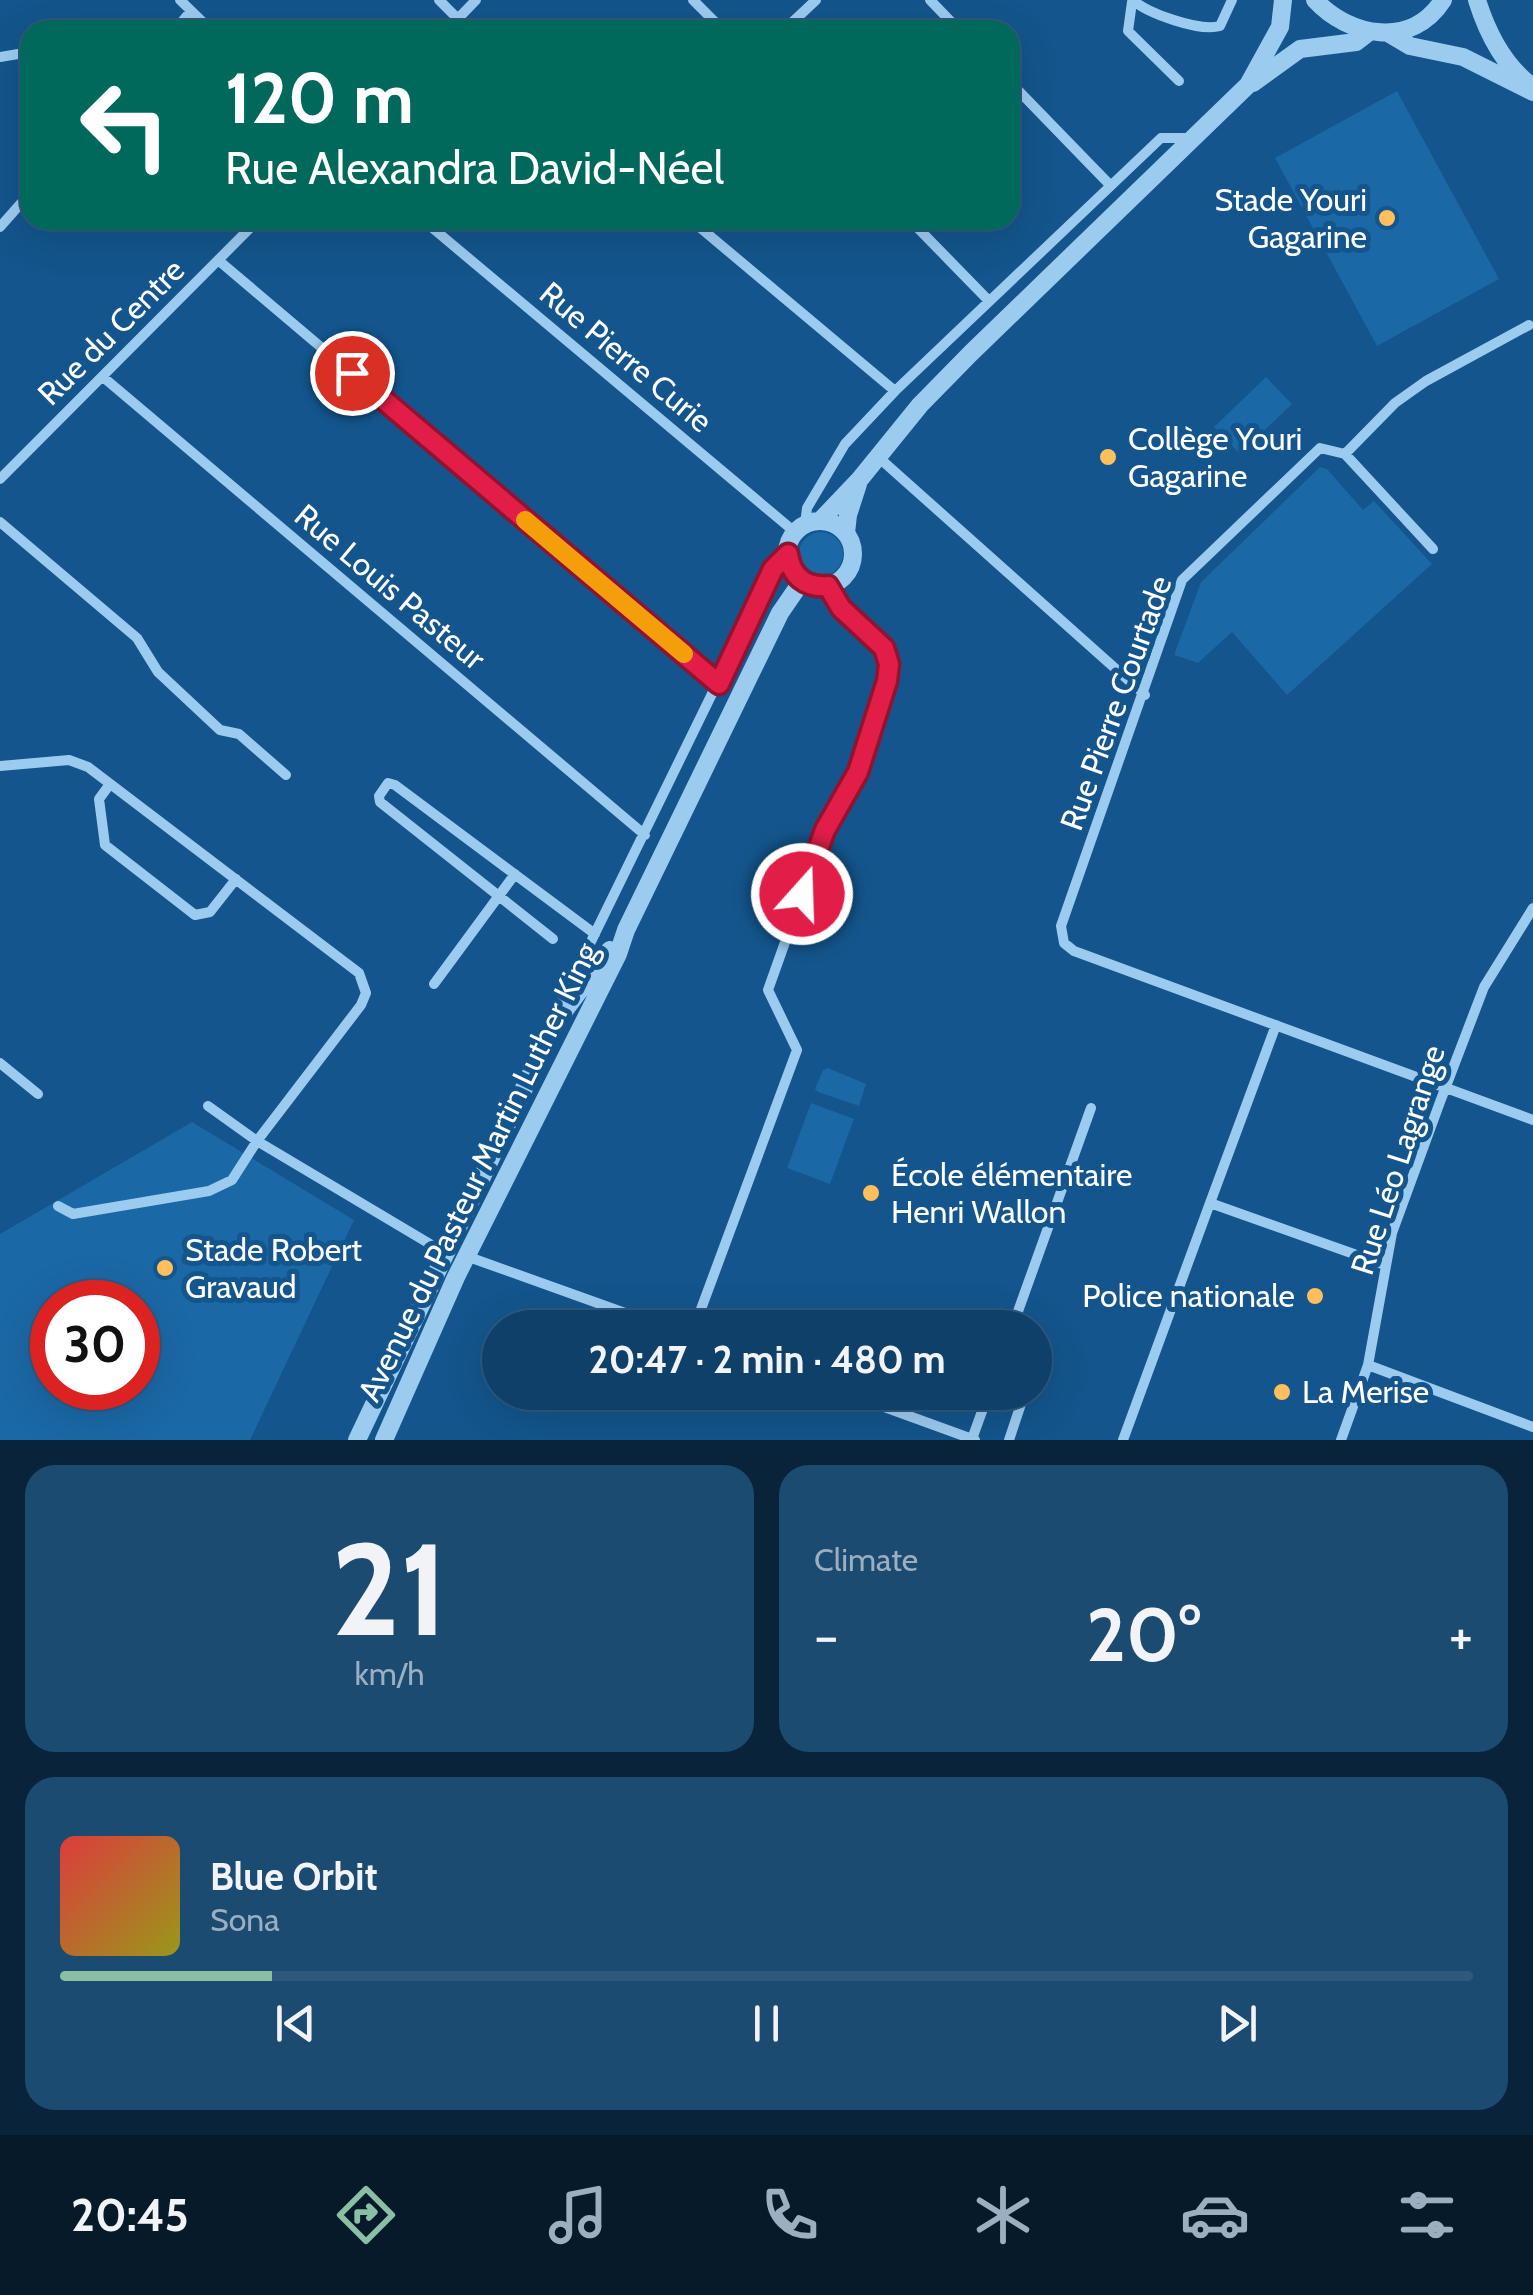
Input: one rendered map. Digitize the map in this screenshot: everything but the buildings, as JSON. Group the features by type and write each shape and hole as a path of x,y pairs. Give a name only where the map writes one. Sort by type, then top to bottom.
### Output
{"street":[{"path":"180,0 200,20"},
{"path":"438,0 457,20 476,0"},
{"path":"693,0 714,20"},
{"path":"795,20 816,0"},
{"path":"930,0 949,20"},
{"path":"1178,81 1128,31 1132,1 1158,15 1210,28 1220,26 1232,0"},
{"name":"Avenue du Pasteur Martin Luther King","path":"1248,86 1280,27 1283,0"},
{"path":"1315,0 1348,26 1379,32 1410,46 1463,57 1533,90"},
{"name":"Avenue du Pasteur Martin Luther King","path":"555,1024 559,1007 773,569 807,526 860,479 972,353 1248,86 1300,48 1356,42 1416,24 1443,0"},
{"path":"1477,0 1488,33 1515,73 1533,90"},
{"path":"183,20 191,11"},
{"path":"1020,92 1110,185"},
{"name":"Avenue du Pasteur Martin Luther King","path":"807,526 807,508 825,473 844,444 895,391 1162,138 1196,138"},
{"path":"0,226 20,204"},
{"name":"Rue du Centre","path":"0,479 248,230"},
{"name":"Rue Pierre Curie","path":"437,230 807,526"},
{"path":"703,230 895,391"},
{"path":"920,230 989,301"},
{"path":"218,260 719,684"},
{"path":"1433,550 1344,454 1395,404 1426,381 1530,325"},
{"name":"Rue Louis Pasteur","path":"103,377 644,835"},
{"name":"Rue Pierre Courtade","path":"1344,454 1330,449 1314,451 1182,580 1062,926 1064,943 1074,951 1533,1120"},
{"path":"877,456 1145,695"},
{"name":"Avenue du Pasteur Martin Luther King","path":"828,586 850,569 853,550 846,534 848,515 860,479"},
{"path":"0,522 137,638 158,672 220,730 239,734 286,775"},
{"path":"807,526 830,522 846,534"},
{"path":"701,1310 797,1050 768,990 825,830 858,772 889,664 884,648 841,608 828,586 802,581 794,574 788,554"},
{"name":"Avenue du Pasteur Martin Luther King","path":"384,1440 466,1256 618,954 626,930 780,613 802,581"},
{"path":"0,766 69,760 88,766 359,973 366,993 232,1180 209,1191 73,1214 58,1206"},
{"path":"553,938 380,802 379,796 388,783 595,934"},
{"path":"110,784 99,799 105,844 195,915 210,912 236,879"},
{"path":"434,984 515,874"},
{"name":"Rue Léo Lagrange","path":"1342,1440 1368,1365 1392,1233 1484,988 1533,908"},
{"name":"Avenue du Pasteur Martin Luther King","path":"357,1440 555,1024 626,930"},
{"path":"1123,1440 1276,1025"},
{"path":"0,1063 38,1094"},
{"path":"208,1106 257,1141 446,1251 617,1310"},
{"path":"1018,1310 1091,1108"},
{"path":"1210,1203 1385,1264"},
{"path":"1368,1365 1533,1426"},
{"path":"892,1410 974,1440 983,1410"},
{"path":"1009,1440 1019,1410"}],"shaded area":[{"name":"Stade Youri Gagarine","path":"1397,91 1499,279 1377,346 1275,158"},
{"path":"1266,377 1292,404 1240,454 1214,427"},
{"path":"1320,467 1327,469 1363,510 1374,501 1432,564 1287,695 1232,632 1198,663 1174,655 1201,582"},
{"path":"821,532 836,539 843,554 836,569 821,576 806,569 799,554 806,539"},
{"path":"828,1068 866,1084 859,1106 815,1089 823,1070"},
{"path":"811,1103 854,1119 830,1184 787,1168"},
{"name":"Stade Robert Gravaud","path":"192,1122 354,1220 250,1440 0,1440 0,1234"}],"slow traffic":[{"path":"525,520 684,654"}],"place":[{"name":"Stade Youri Gagarine","path":"1387,218"},
{"name":"Collège Youri Gagarine","path":"1108,457"},
{"name":"École élémentaire Henri Wallon","path":"871,1193"},
{"name":"Stade Robert Gravaud","path":"165,1268"},
{"name":"Police nationale","path":"1315,1296"},
{"name":"La Merise","path":"1282,1392"}],"route":[{"path":"352,373 719,684 773,569 788,554 794,574 810,585 828,586 841,608 884,648 889,664 887,681 858,772 825,830 802,894"}]}
